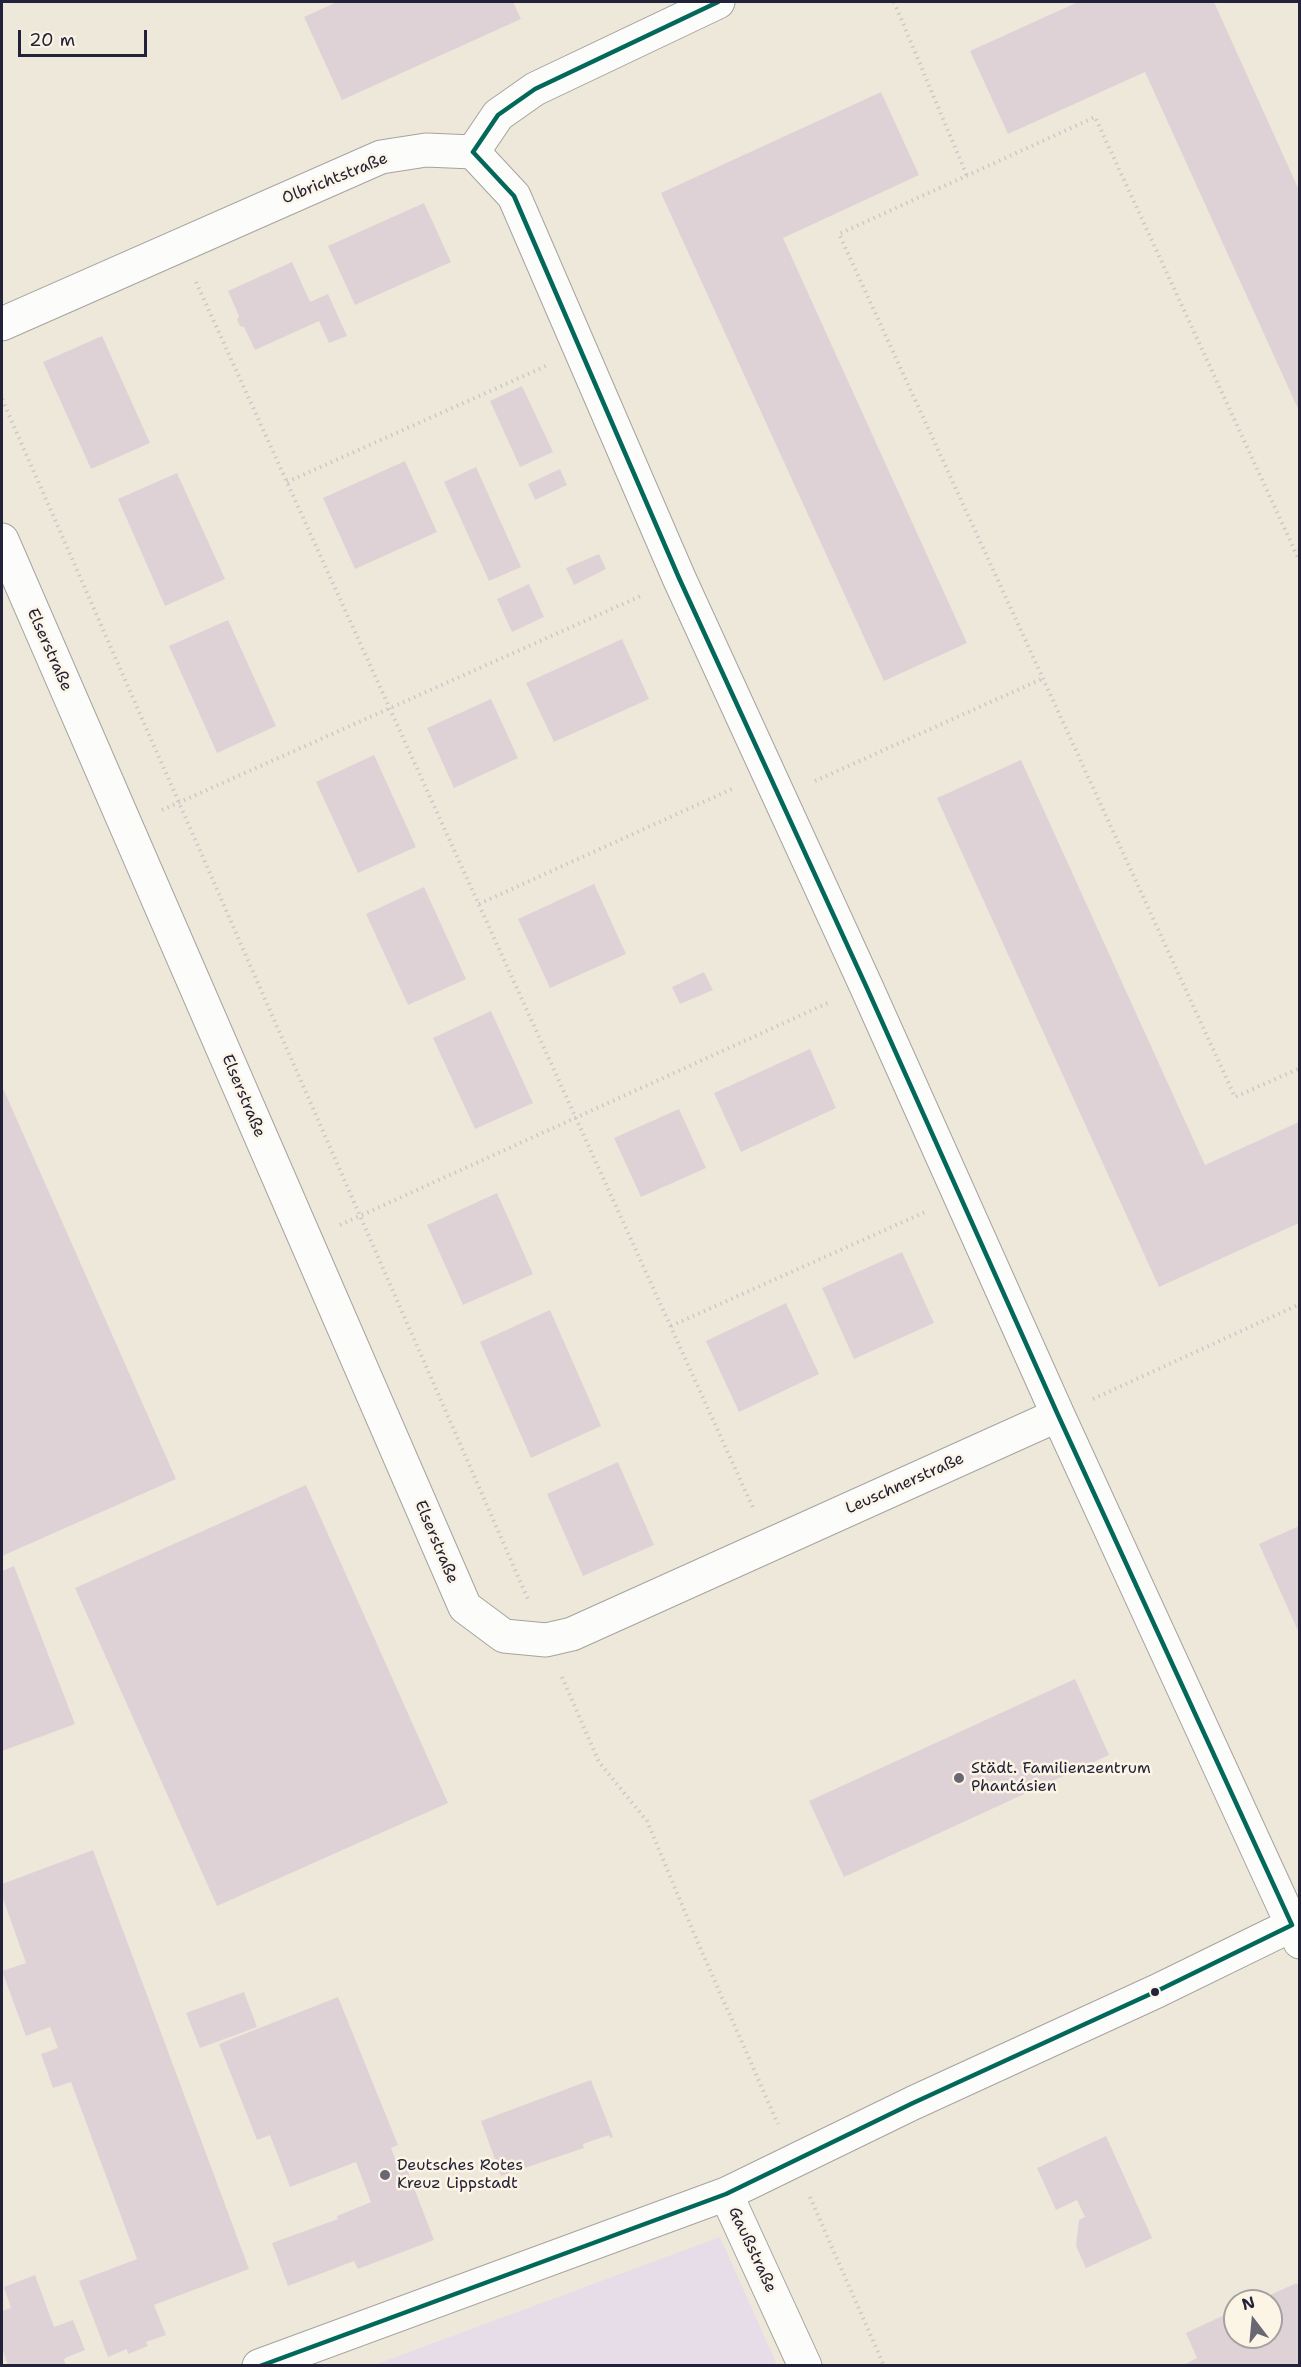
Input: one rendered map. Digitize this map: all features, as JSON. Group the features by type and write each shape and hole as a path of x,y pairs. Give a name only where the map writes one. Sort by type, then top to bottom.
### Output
{"street":[{"path":"718,2 535,89 498,115 473,152 514,196 679,578 866,986 1058,1415 1297,1929 913,2103 726,2193"},
{"name":"Olbrichtstraße","path":"2,324 381,158 426,150 473,152"},
{"name":"Elserstraße","path":"2,540 465,1606 504,1636"},
{"name":"Leuschnerstraße","path":"504,1636 546,1640 572,1634 1058,1415"},
{"name":"Gaußstraße","path":"259,2366 726,2193 805,2366"}],"path":[{"path":"894,2 967,176"},
{"path":"1299,561 1095,117 839,234 1235,1097 1299,1068"},
{"path":"179,246 770,1545"},
{"path":"287,482 581,350"},
{"path":"2,399 599,1762 647,1821 698,1943 884,2366"},
{"path":"126,826 679,578"},
{"path":"479,904 774,784 1044,678"},
{"path":"305,1240 866,986"},
{"path":"671,1326 960,1196"},
{"path":"1058,1415 1299,1304"}],"shaded area":[{"path":"720,2237 777,2365 374,2365"}],"building":[{"path":"337,2 513,2 521,19 342,100 304,17"},
{"path":"1078,2 1214,2 1299,190 1299,411 1145,72 1008,134 970,51"},
{"path":"881,92 919,175 783,238 967,643 884,681 661,193"},
{"path":"424,203 451,262 355,305 328,246"},
{"path":"292,262 310,302 328,294 347,336 329,343 319,321 255,350 244,327 240,326 237,320 239,316 228,291"},
{"path":"102,336 150,443 91,469 43,362"},
{"path":"522,386 553,452 520,467 490,401"},
{"path":"405,461 437,532 355,569 323,498"},
{"path":"476,467 521,567 489,581 444,482"},
{"path":"560,469 567,485 535,500 528,484"},
{"path":"177,473 225,579 165,606 118,499"},
{"path":"599,554 606,569 574,585 566,568"},
{"path":"529,584 544,617 512,632 497,599"},
{"path":"228,620 276,726 217,753 169,646"},
{"path":"622,639 649,699 554,742 526,683"},
{"path":"491,699 518,758 454,788 427,728"},
{"path":"374,755 416,847 358,873 316,782"},
{"path":"1021,760 1205,1165 1299,1122 1299,1223 1159,1287 937,798"},
{"path":"594,884 626,954 550,988 518,919"},
{"path":"424,887 466,979 408,1005 366,914"},
{"path":"704,972 713,990 680,1004 672,987"},
{"path":"491,1011 533,1103 475,1129 433,1038"},
{"path":"810,1049 836,1108 741,1152 714,1093"},
{"path":"2,1086 176,1479 2,1556"},
{"path":"679,1109 706,1168 641,1197 614,1138"},
{"path":"497,1193 533,1274 463,1305 427,1225"},
{"path":"902,1252 934,1323 854,1359 822,1288"},
{"path":"786,1303 819,1374 739,1412 706,1341"},
{"path":"550,1310 601,1426 531,1458 480,1342"},
{"path":"618,1462 654,1545 583,1576 547,1494"},
{"path":"306,1485 448,1803 217,1906 75,1588"},
{"path":"1299,1526 1299,1633 1259,1544"},
{"path":"14,1566 75,1724 2,1751 2,1571"},
{"name":"Städt. Familienzentrum Phantásien","path":"1075,1679 1109,1755 844,1877 809,1801"},
{"path":"93,1850 249,2269 154,2305 166,2335 146,2342 148,2346 128,2354 127,2349 108,2357 79,2281 137,2259 71,2082 53,2088 41,2054 58,2048 50,2027 26,2036 2,1971 26,1963 2,1896 2,1884"},
{"path":"244,1992 257,2027 200,2048 186,2013"},
{"path":"338,1997 398,2145 391,2148 396,2161 403,2159 434,2240 358,2269 354,2261 288,2286 272,2243 338,2219 337,2216 371,2202 356,2162 290,2187 270,2135 257,2140 219,2044"},
{"path":"591,2080 613,2137 610,2138 609,2135 583,2144 584,2148 501,2176 481,2121"},
{"path":"1106,2136 1152,2238 1086,2268 1076,2246 1079,2220 1085,2217 1077,2200 1056,2210 1037,2168"},
{"path":"35,2275 54,2327 73,2320 85,2350 65,2358 66,2366 8,2366 2,2348 2,2311 11,2308 4,2287"},
{"path":"1297,2283 1299,2288 1299,2366 1182,2366 1197,2358 1186,2333 1223,2316 1223,2349 1283,2349 1283,2289"}],"transit line":[{"path":"473,152 498,115 535,89 718,2"},
{"path":"473,152 514,196 679,578 1292,1925"},
{"path":"260,2366 726,2194 913,2103 1157,1991 1292,1925"}],"place":[{"name":"Städt. Familienzentrum Phantásien","path":"959,1778"},
{"name":"Deutsches Rotes Kreuz Lippstadt","path":"385,2175"}]}
